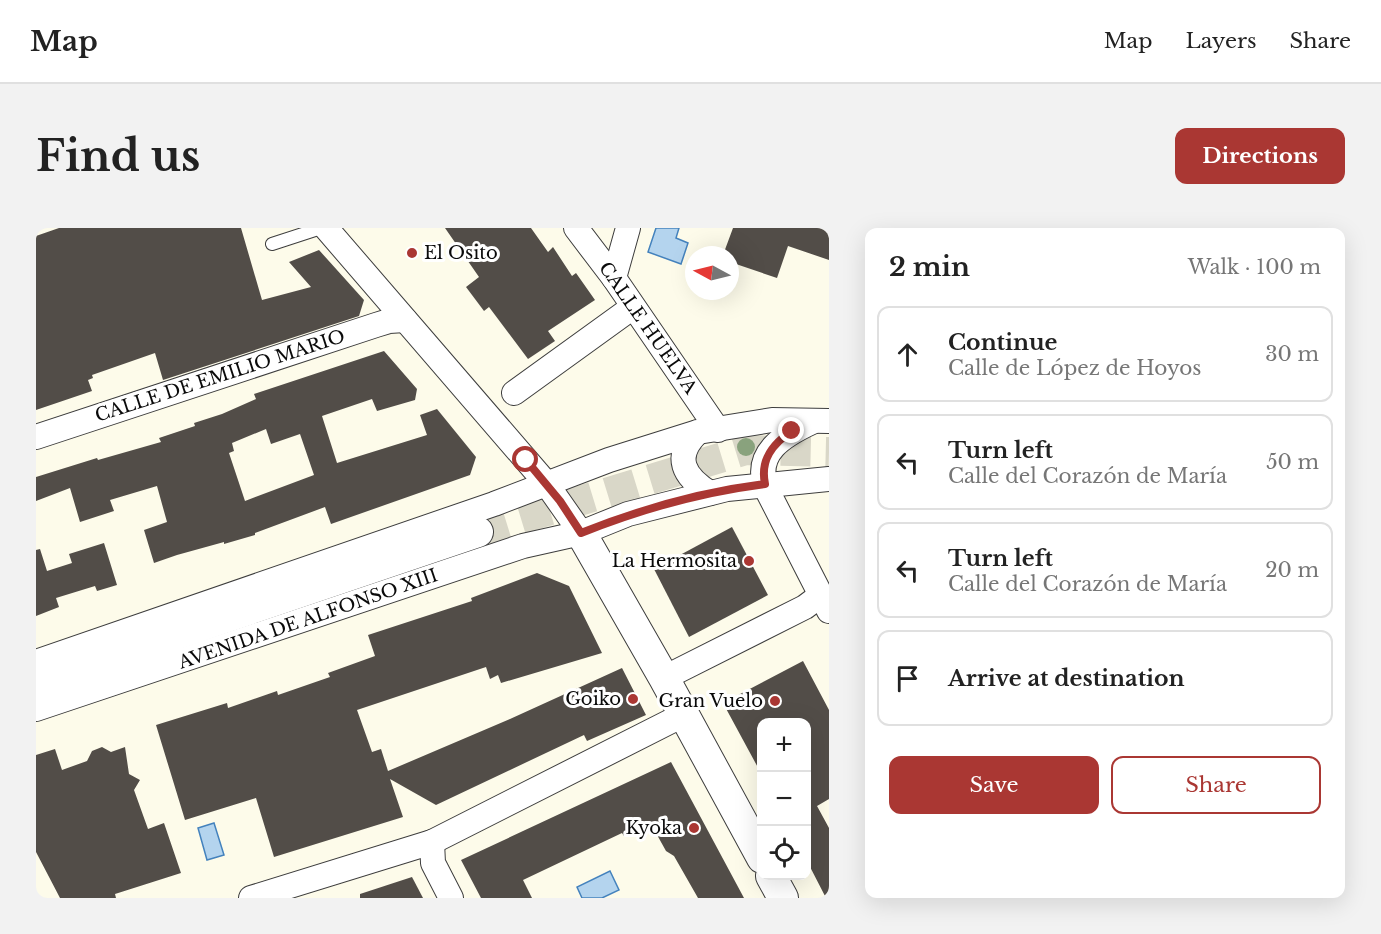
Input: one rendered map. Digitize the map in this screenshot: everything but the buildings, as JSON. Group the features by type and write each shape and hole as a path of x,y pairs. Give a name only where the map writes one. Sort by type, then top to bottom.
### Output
{"street":[{"path":"326,228 546,483 581,533 664,678 757,849"},
{"name":"CALLE HUELVA","path":"576,228 633,306 708,431"},
{"path":"614,278 628,228"},
{"path":"514,393 633,306"},
{"name":"CALLE DE EMILIO MARIO","path":"36,437 376,325 397,319 405,320"},
{"path":"36,662 494,504 609,460 708,431 772,420 822,420"},
{"path":"664,678 805,607 825,603 765,484 763,468 766,457 773,446 792,431 822,420"},
{"path":"708,431 687,444 684,463 692,480 710,493"},
{"name":"AVENIDA DE ALFONSO XIII","path":"36,709 524,546 581,533 628,514 727,489 829,479"},
{"name":"AVENIDA DE ALFONSO XIII","path":"36,682 478,532"},
{"path":"251,898 432,842 683,715"},
{"path":"432,842 433,863 451,898"},
{"path":"773,880 783,898"}],"lane":[{"path":"272,244 321,228"}],"water":[{"path":"656,228 679,228 676,238 688,243 685,246 681,264 648,252"},
{"path":"214,823 224,855 207,860 198,828"},
{"path":"610,871 619,890 602,898 582,898 577,887"}],"tunnel":[{"path":"478,532 746,450 829,452"}],"place":[{"name":"El Osito","path":"412,253"},
{"name":"La Hermosita","path":"749,561"},
{"name":"Goiko","path":"633,699"},
{"name":"Gran Vuelo","path":"775,701"},
{"name":"Kyoka","path":"694,828"}],"route":[{"path":"526,460 560,501 581,533 628,514 727,489 765,484 763,468 766,457 773,446 792,431"}]}
